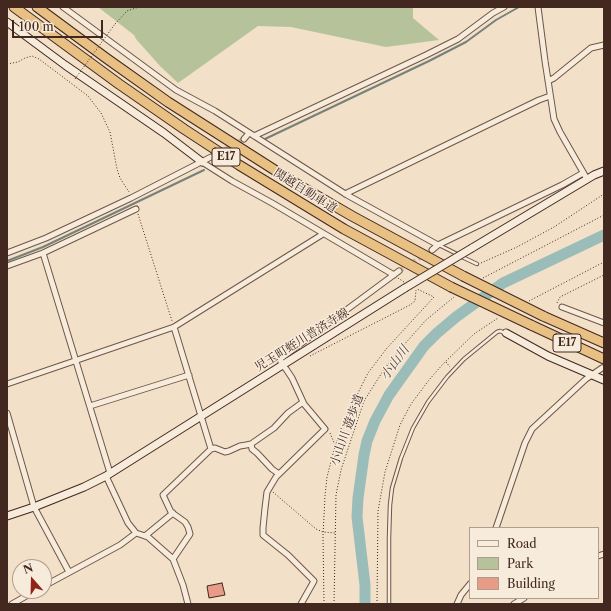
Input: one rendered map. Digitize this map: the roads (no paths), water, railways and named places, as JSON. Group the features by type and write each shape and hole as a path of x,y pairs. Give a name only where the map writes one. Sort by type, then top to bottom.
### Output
{"highway":[{"name":"関越自動車道","path":"14,7 119,84 208,145 344,229 451,287 531,325 603,364"},
{"name":"関越自動車道","path":"37,7 168,102 295,183 352,216 463,276 543,316 604,343"}],"main road":[{"path":"7,22 65,65 164,133 202,162"},
{"name":"児玉町蛭川普済寺線","path":"7,516 34,508 84,488 108,475 405,285 472,248 585,176 604,171"},
{"path":"506,333 548,356 604,380"}],"street":[{"path":"63,7 176,90 215,111 345,194 438,245"},
{"path":"254,136 452,42 504,7"},
{"path":"432,250 438,245 562,185 585,176 554,119 538,7"},
{"path":"548,81 554,78 591,48 604,45"},
{"path":"345,194 550,96"},
{"path":"244,139 249,133"},
{"path":"7,253 46,238 131,198 211,157"},
{"path":"202,162 232,182 272,203 394,275"},
{"path":"7,266 43,253 136,210"},
{"path":"7,384 174,327 323,234"},
{"path":"43,253 90,406 108,475 128,523 136,533 148,537 173,559 183,585 188,604"},
{"path":"300,604 314,581 263,535 267,492 276,477 325,429 303,402 292,378 282,365 280,359 399,271"},
{"path":"562,307 604,323"},
{"path":"174,327 211,449"},
{"path":"496,527 528,436 537,424 603,364"},
{"path":"90,406 189,375"},
{"path":"173,559 190,534 185,522 171,512 164,495 211,449 215,448 225,452 240,446 251,444 274,428 303,402"},
{"path":"7,413 34,508 69,572"},
{"path":"251,444 252,449 279,474"},
{"path":"145,536 173,513"},
{"path":"52,582 120,545 136,533"},
{"path":"457,604 461,595 469,585"},
{"path":"12,604 21,599"}],"lane":[{"path":"438,245 477,264"},
{"path":"388,604 389,523 392,488 401,458 413,428 428,402 447,377 464,359 497,332 500,331 506,333"}],"waterway":[{"path":"265,139 466,42 496,20 519,7"},
{"path":"7,261 43,247 204,170"},
{"name":"小山川","path":"365,604 365,585 357,517 358,498 367,441 375,421 389,395 424,346 456,317 503,283 604,235"}],"tunnel":[{"path":"211,157 244,139"},
{"path":"399,271 432,250"}]}
